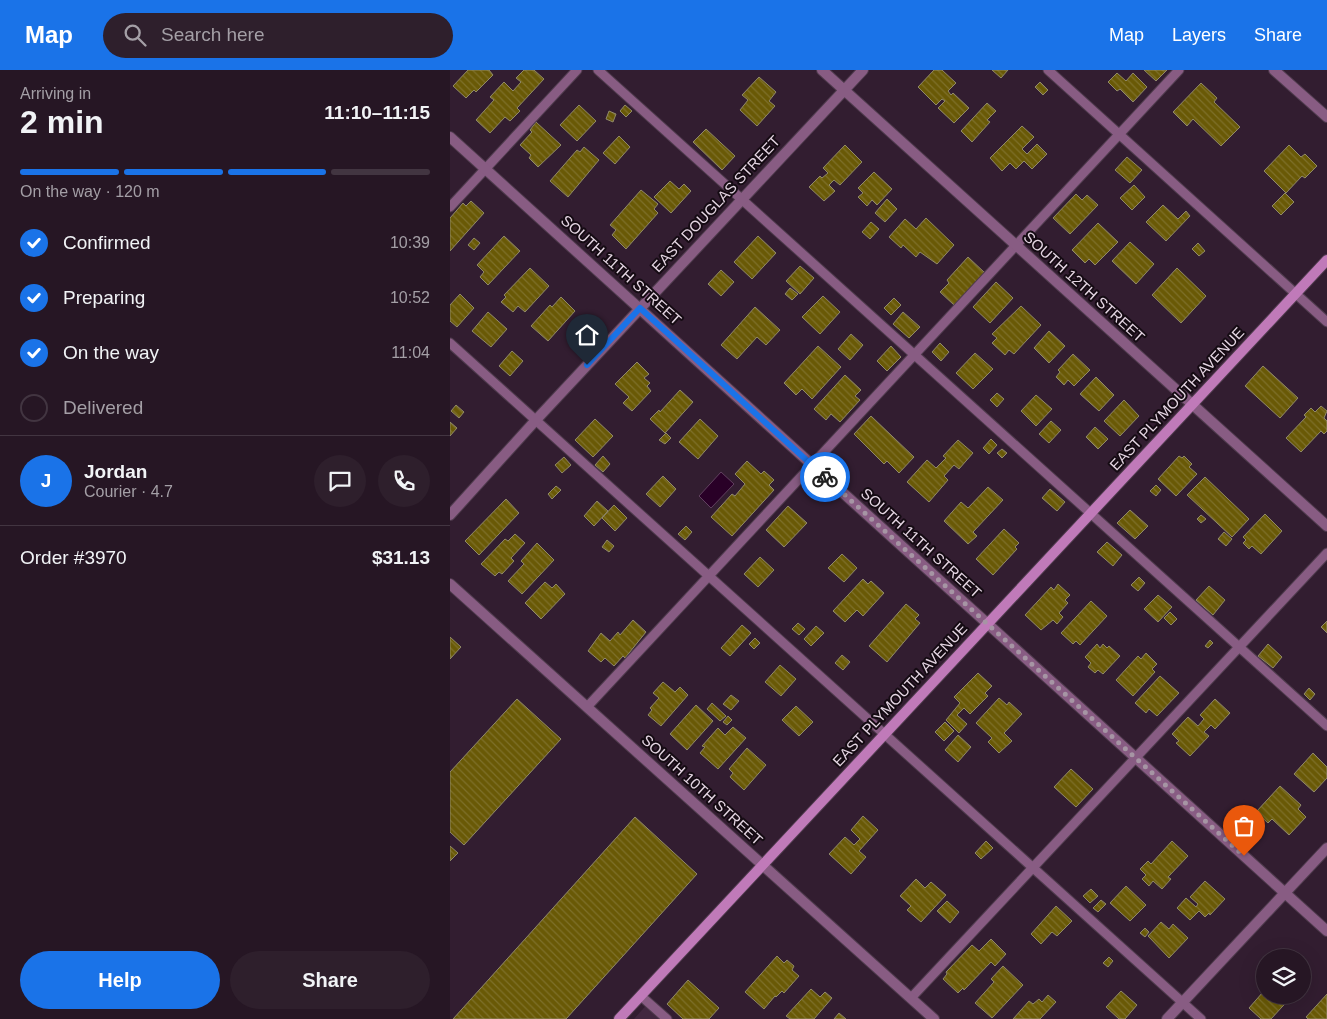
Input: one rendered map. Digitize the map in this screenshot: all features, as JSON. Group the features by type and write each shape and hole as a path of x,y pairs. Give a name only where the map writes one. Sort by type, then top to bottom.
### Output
{"main road":[{"name":"EAST PLYMOUTH AVENUE","path":"619,1019 1327,260"}],"street":[{"name":"SOUTH 12TH STREET","path":"822,70 1327,526"},
{"name":"EAST DOUGLAS STREET","path":"450,515 741,199 863,70"},
{"path":"1274,70 1327,117"},
{"name":"SOUTH 11TH STREET","path":"450,137 1327,931"},
{"name":"SOUTH 10TH STREET","path":"450,584 934,1019"},
{"path":"1167,1019 1327,848"}],"lane":[{"path":"450,207 577,70"},
{"path":"598,70 1327,726"},
{"path":"1048,70 1327,322"},
{"path":"587,707 1179,70"},
{"path":"450,343 1201,1019"},
{"path":"911,998 1327,553"},
{"path":"640,996 667,1019"}],"shaded area":[{"path":"721,472 734,484 711,508 699,496"},
{"path":"651,1000 673,1019 634,1019"}],"building":[{"path":"468,70 489,70 493,75 476,92 474,90 466,98 453,86"},
{"path":"524,70 534,70 544,79 517,108 520,111 510,121 505,117 490,133 476,120 494,100 490,97 504,82 513,91 521,82 516,78"},
{"path":"934,70 942,70 956,83 948,91 951,95 953,93 969,108 954,123 938,108 945,101 942,99 936,105 918,87"},
{"path":"992,70 1008,70 1001,78"},
{"path":"1144,70 1167,70 1156,81"},
{"path":"1117,73 1126,81 1133,73 1147,87 1133,102 1120,89 1117,91 1108,82"},
{"path":"759,77 776,92 769,101 775,106 757,126 740,110 748,100 742,95"},
{"path":"1040,82 1048,90 1043,95 1035,87"},
{"path":"1201,83 1217,98 1214,102 1240,127 1221,146 1193,119 1187,126 1173,112"},
{"path":"987,103 996,111 987,120 990,122 972,142 961,131"},
{"path":"579,105 596,121 577,141 560,125"},
{"path":"625,105 632,111 626,117 620,111"},
{"path":"609,111 616,114 613,122 606,119"},
{"path":"536,122 561,145 538,167 529,158 531,155 520,145 532,132 530,130"},
{"path":"1022,126 1034,137 1022,149 1027,154 1037,144 1047,154 1032,169 1024,161 1016,169 1010,163 1002,171 990,158"},
{"path":"706,129 735,156 722,170 693,142"},
{"path":"619,136 630,147 615,164 603,153"},
{"path":"845,145 862,162 840,185 834,180 829,185 835,191 824,201 809,187 820,176 822,178 828,173 823,168"},
{"path":"1289,145 1301,157 1305,154 1317,166 1305,178 1302,176 1286,193 1264,171"},
{"path":"584,147 599,160 568,197 550,181 577,150 580,152"},
{"path":"1127,157 1142,170 1130,183 1115,170"},
{"path":"874,172 892,189 877,205 872,200 867,206 858,197 863,193 858,188"},
{"path":"670,181 679,189 684,184 691,191 671,213 654,197"},
{"path":"1134,185 1145,197 1132,210 1120,198"},
{"path":"641,190 658,204 654,209 658,213 626,249 612,235 616,230 610,225"},
{"path":"1285,193 1294,202 1281,215 1272,206"},
{"path":"1076,194 1082,200 1087,195 1098,205 1070,234 1053,218"},
{"path":"887,199 897,209 885,222 875,213"},
{"path":"471,201 484,213 450,251 450,218 463,203 466,206"},
{"path":"1163,205 1178,219 1186,211 1190,216 1166,241 1146,222"},
{"path":"926,218 954,245 937,264 920,252 916,257 903,245 901,248 889,237 905,219 916,229"},
{"path":"871,222 879,229 870,239 862,232"},
{"path":"1098,223 1118,242 1095,265 1089,259 1085,263 1072,250"},
{"path":"504,236 520,251 488,285 480,277 484,272 477,265"},
{"path":"758,236 776,253 752,279 734,262"},
{"path":"474,238 480,243 474,250 468,245"},
{"path":"1130,242 1154,264 1136,284 1112,261"},
{"path":"1198,243 1205,251 1199,256 1192,249"},
{"path":"968,257 985,273 954,305 940,292 949,283 947,280"},
{"path":"800,266 814,278 800,294 786,281"},
{"path":"530,268 549,286 525,312 518,306 513,312 501,302 506,297 504,295"},
{"path":"1177,268 1206,296 1181,323 1152,295"},
{"path":"721,270 734,282 721,296 708,284"},
{"path":"996,282 1013,298 990,323 973,307"},
{"path":"790,288 798,294 792,300 785,294"},
{"path":"460,294 474,308 457,327 450,321 450,305"},
{"path":"823,296 840,312 820,334 802,317"},
{"path":"561,297 575,311 548,341 531,326 550,305 552,307"},
{"path":"894,298 901,305 891,315 884,308"},
{"path":"1021,306 1041,325 1014,354 1009,350 1005,355 992,343 997,338 992,334"},
{"path":"755,307 780,330 766,345 757,337 737,359 721,345"},
{"path":"488,312 507,329 491,347 472,331"},
{"path":"903,312 920,327 909,338 893,324"},
{"path":"1049,331 1065,346 1049,363 1034,348"},
{"path":"851,334 863,345 850,360 838,349"},
{"path":"940,343 949,352 941,361 932,352"},
{"path":"818,346 841,367 812,399 802,389 796,395 784,383"},
{"path":"891,346 901,357 887,371 877,361"},
{"path":"512,351 523,361 510,376 499,366"},
{"path":"975,353 993,369 973,389 956,373"},
{"path":"1073,354 1090,370 1074,386 1068,380 1064,385 1056,377 1060,372 1058,370"},
{"path":"637,362 649,374 644,378 650,383 647,386 651,391 632,411 623,403 629,397 615,384"},
{"path":"1263,366 1298,398 1280,418 1245,386"},
{"path":"845,375 861,390 855,396 860,400 840,422 831,414 826,420 814,409"},
{"path":"1096,377 1114,395 1099,411 1080,394"},
{"path":"680,390 693,402 665,433 650,419 659,410 660,412"},
{"path":"997,393 1004,399 997,407 990,400"},
{"path":"1036,395 1052,409 1036,426 1021,411"},
{"path":"1124,400 1139,416 1120,436 1104,421"},
{"path":"456,405 464,412 459,418 451,411"},
{"path":"1321,406 1327,411 1324,418 1327,421 1327,431 1324,434 1321,431 1301,452 1286,438 1306,417 1304,415 1311,408 1315,412"},
{"path":"871,416 914,457 899,473 887,461 884,464 854,434"},
{"path":"595,419 613,436 593,457 575,440"},
{"path":"700,419 718,436 698,459 679,442"},
{"path":"1051,421 1061,430 1049,443 1039,434"},
{"path":"450,422 457,428 450,436"},
{"path":"1095,427 1108,439 1098,449 1086,437"},
{"path":"666,433 671,438 665,444 659,440"},
{"path":"991,439 997,445 989,454 983,448"},
{"path":"958,440 973,453 959,469 954,465 944,476 948,480 929,502 907,482 927,460 936,468 946,458 943,456"},
{"path":"1002,449 1007,453 1002,458 997,453"},
{"path":"603,456 610,464 603,472 595,465"},
{"path":"1179,456 1182,458 1184,456 1192,464 1189,467 1197,474 1176,496 1158,479"},
{"path":"564,457 571,465 562,473 555,465"},
{"path":"747,461 761,474 764,471 774,480 769,485 774,490 732,536 711,517 732,494 735,496 745,484 735,474"},
{"path":"663,476 676,489 660,507 646,494"},
{"path":"1205,477 1249,519 1232,537 1187,495"},
{"path":"1156,485 1161,490 1156,496 1150,491"},
{"path":"556,486 561,490 552,499 548,494"},
{"path":"988,487 1003,500 973,532 977,536 968,544 944,521 961,502 968,508"},
{"path":"1050,489 1065,502 1057,511 1042,498"},
{"path":"506,499 519,513 479,555 465,541"},
{"path":"597,501 608,511 594,526 584,516"},
{"path":"614,505 627,518 615,531 602,518"},
{"path":"788,506 807,523 784,547 766,530"},
{"path":"1130,510 1148,526 1135,539 1117,523"},
{"path":"1265,514 1282,531 1261,554 1252,546 1249,549 1243,543 1246,540 1243,537"},
{"path":"1201,515 1206,519 1201,523 1197,519"},
{"path":"686,526 692,532 685,540 678,534"},
{"path":"1004,529 1019,543 1015,547 1017,549 993,575 976,559"},
{"path":"1224,532 1232,539 1226,546 1218,539"},
{"path":"515,534 525,543 511,558 514,561 502,574 499,572 495,576 481,564 505,539 508,541"},
{"path":"607,540 614,546 609,552 602,547"},
{"path":"1107,542 1122,555 1113,566 1097,552"},
{"path":"537,543 554,560 522,594 508,581 524,564 521,561"},
{"path":"842,554 857,568 844,582 828,568"},
{"path":"760,557 774,570 758,587 744,574"},
{"path":"1139,577 1145,583 1138,591 1131,585"},
{"path":"863,579 868,584 871,581 884,593 863,616 857,610 845,622 833,611"},
{"path":"545,582 552,588 556,584 565,594 541,619 525,603"},
{"path":"1058,584 1070,595 1065,600 1068,603 1059,613 1063,617 1057,624 1053,620 1041,630 1025,615 1051,587 1054,590"},
{"path":"1209,586 1225,600 1213,615 1196,600"},
{"path":"1158,595 1172,607 1158,622 1144,609"},
{"path":"1091,601 1107,616 1080,645 1076,641 1073,644 1061,633"},
{"path":"906,604 919,615 915,619 920,623 887,662 869,646"},
{"path":"1170,612 1177,619 1171,625 1164,618"},
{"path":"633,620 646,632 625,658 623,656 614,666 605,658 601,662 588,651 601,633 610,641 618,632 620,635"},
{"path":"1327,621 1327,633 1321,627"},
{"path":"798,623 805,629 799,635 792,629"},
{"path":"742,625 751,633 730,656 721,648"},
{"path":"816,626 824,633 811,646 804,639"},
{"path":"450,637 461,647 450,659"},
{"path":"755,638 760,643 754,649 749,644"},
{"path":"1210,640 1213,643 1208,648 1205,646"},
{"path":"1097,644 1100,648 1103,644 1107,648 1109,646 1120,656 1103,674 1098,670 1095,673 1088,667 1091,663 1085,657"},
{"path":"1268,644 1282,657 1273,668 1258,656"},
{"path":"1146,653 1157,664 1152,669 1155,672 1133,696 1116,680 1138,656 1141,659"},
{"path":"842,655 850,662 843,670 835,663"},
{"path":"780,665 796,679 781,696 765,682"},
{"path":"978,673 992,686 985,693 988,696 970,714 964,708 957,715 967,724 959,733 946,720 960,703 954,697"},
{"path":"1160,676 1179,693 1157,716 1149,709 1146,713 1135,703"},
{"path":"663,682 675,692 680,687 688,695 661,726 648,715 652,710 650,708 659,698 653,693"},
{"path":"1309,688 1315,694 1310,700 1304,694"},
{"path":"731,695 739,701 731,710 723,704"},
{"path":"999,698 1007,705 1009,702 1022,714 1004,733 1012,741 999,753 988,742 992,738 976,723"},
{"path":"517,699 561,739 464,845 450,832 450,772"},
{"path":"1215,699 1230,713 1215,729 1211,725 1204,732 1209,736 1190,756 1176,743 1179,741 1172,734 1188,717 1198,726 1204,719 1200,715"},
{"path":"712,703 726,716 720,721 707,709"},
{"path":"696,705 713,721 687,750 670,734"},
{"path":"796,706 813,722 799,736 782,720"},
{"path":"728,716 732,720 727,725 723,722"},
{"path":"945,722 954,731 944,741 935,732"},
{"path":"733,727 746,738 718,769 700,753 705,747 702,746 718,728 725,735"},
{"path":"958,735 971,747 958,762 945,750"},
{"path":"747,748 766,765 744,790 730,777 733,773 729,769"},
{"path":"1313,753 1327,767 1327,778 1314,792 1294,774"},
{"path":"1071,769 1093,789 1076,807 1054,787"},
{"path":"1280,786 1301,805 1298,809 1306,817 1289,835 1272,819 1268,823 1256,812"},
{"path":"863,816 878,830 859,851 866,857 851,874 829,854 845,837 854,845 860,839 851,830"},
{"path":"635,817 697,874 566,1019 453,1019"},
{"path":"986,841 993,848 981,859 975,853"},
{"path":"1172,841 1188,856 1168,877 1171,879 1162,889 1153,881 1149,886 1142,879 1146,875 1140,869 1148,861 1151,864"},
{"path":"450,846 458,853 450,861"},
{"path":"916,879 925,888 931,882 946,895 921,922 907,910 911,906 900,896"},
{"path":"1205,881 1225,899 1210,915 1209,913 1205,917 1199,911 1190,920 1177,908 1186,898 1196,907 1198,904 1190,897"},
{"path":"1126,886 1146,905 1130,921 1110,903"},
{"path":"1091,889 1098,896 1090,903 1083,896"},
{"path":"1101,900 1106,904 1098,912 1093,908"},
{"path":"947,901 959,912 950,923 937,911"},
{"path":"1056,906 1072,921 1057,936 1052,932 1041,944 1031,934"},
{"path":"1161,922 1169,929 1173,924 1188,938 1169,958 1148,936"},
{"path":"1145,928 1149,932 1145,937 1140,933"},
{"path":"991,939 1006,954 995,966 991,962 964,990 963,988 958,993 943,979 947,974 946,972 972,945 979,951"},
{"path":"777,956 784,963 787,960 794,966 792,970 799,976 784,993 782,991 775,996 764,1009 745,992"},
{"path":"1109,957 1113,961 1108,967 1103,963"},
{"path":"1003,966 1023,985 992,1018 975,1003 994,982 991,979"},
{"path":"688,980 719,1008 709,1019 683,1019 667,1004"},
{"path":"811,989 820,997 825,992 832,998 814,1019 790,1019 786,1016"},
{"path":"1121,991 1137,1005 1125,1019 1119,1019 1106,1007"},
{"path":"1327,994 1327,1019 1308,1019 1306,1017"},
{"path":"1048,995 1056,1002 1040,1019 1013,1019 1029,1001 1033,1004 1039,999 1042,1002"},
{"path":"1256,1000 1256,1004 1285,1004 1271,1019 1261,1019 1249,1008"},
{"path":"839,1013 846,1019 834,1019"}],"way so far":[{"path":"825,477 1244,856"}],"route":[{"path":"587,365 640,308 825,477"}]}
